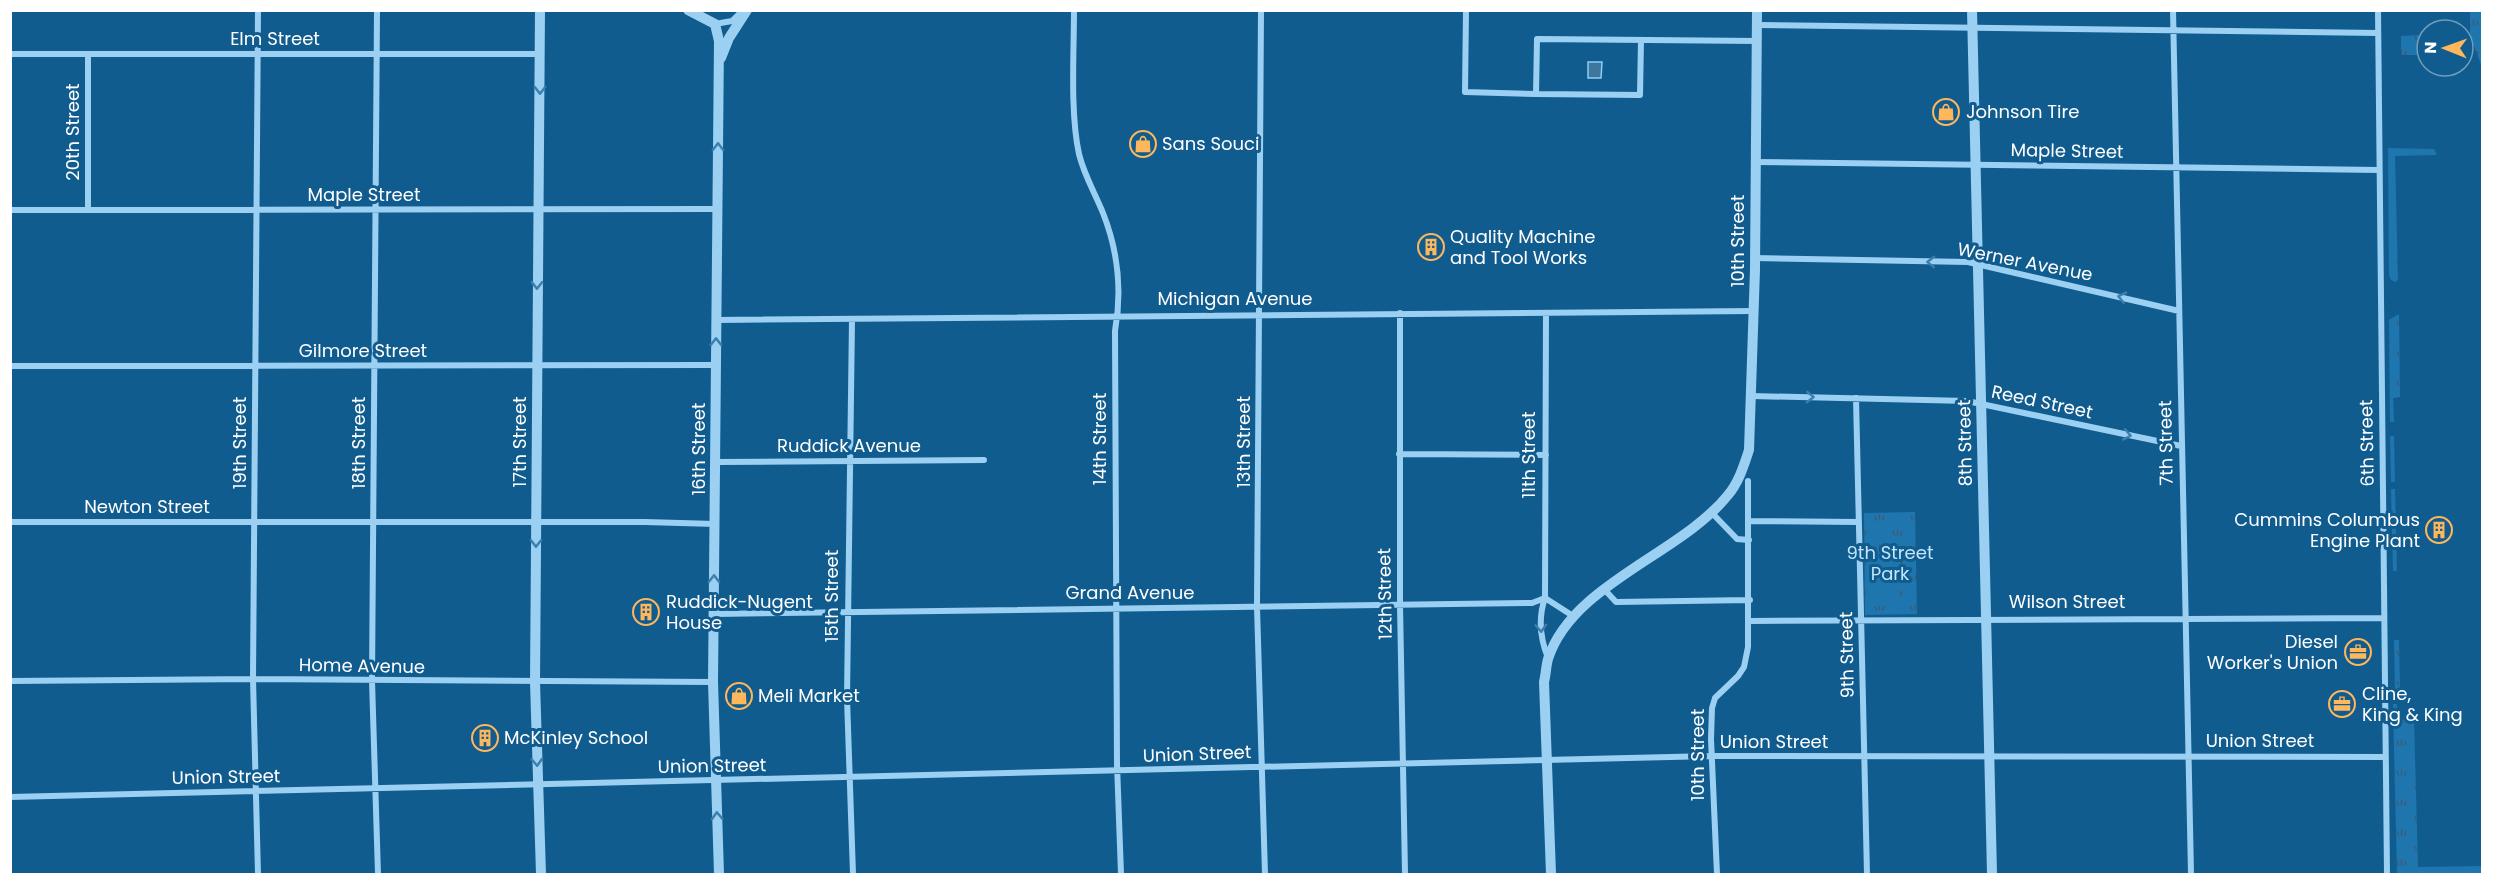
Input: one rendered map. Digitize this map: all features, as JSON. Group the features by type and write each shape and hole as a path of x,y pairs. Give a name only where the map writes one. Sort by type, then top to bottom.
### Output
{"street":[{"name":"19th Street","path":"258,10 253,680 258,874"},
{"name":"17th Street","path":"540,10 535,682 541,874"},
{"path":"688,10 715,24 732,21 745,10"},
{"path":"718,64 745,10"},
{"name":"14th Street","path":"1074,10 1075,127 1079,152 1111,239 1117,266 1115,608 1121,874"},
{"name":"13th Street","path":"1260,10 1257,607 1264,874"},
{"path":"1466,10 1465,92 1640,95 1641,40"},
{"name":"10th Street","path":"1717,874 1712,708 1715,698 1744,667 1750,621 1749,521 1745,476 1752,396 1757,10"},
{"name":"8th Street","path":"1972,10 1992,874"},
{"name":"7th Street","path":"2174,10 2191,874"},
{"name":"6th Street","path":"2378,10 2387,874"},
{"name":"18th Street","path":"377,12 372,681 378,874"},
{"name":"16th Street","path":"715,24 719,41 713,682 719,874"},
{"path":"1757,25 2378,33"},
{"path":"1536,94 1537,39 1757,41"},
{"name":"Elm Street","path":"10,54 540,54"},
{"name":"20th Street","path":"88,54 88,210"},
{"name":"Maple Street","path":"1755,162 2379,170"},
{"name":"Maple Street","path":"10,210 717,209"},
{"name":"Werner Avenue","path":"1755,258 1968,262 2179,311"},
{"name":"Michigan Avenue","path":"717,320 1754,311"},
{"name":"12th Street","path":"1400,313 1400,605 1405,874"},
{"name":"11th Street","path":"1546,313 1545,598 1540,610 1542,642 1548,659 1544,682 1551,874"},
{"name":"15th Street","path":"852,318 847,614 853,874"},
{"name":"Gilmore Street","path":"10,366 716,365"},
{"name":"Reed Street","path":"1752,396 1967,401 2181,446"},
{"name":"9th Street","path":"1856,398 1867,874"},
{"path":"1399,454 1546,454"},
{"name":"Ruddick Avenue","path":"716,462 984,460"},
{"path":"1548,659 1573,616 1604,589 1712,513 1745,476"},
{"path":"1712,513 1737,539 1749,540"},
{"path":"1749,521 1859,522"},
{"name":"Newton Street","path":"10,522 715,524"},
{"path":"1604,589 1616,602 1750,600"},
{"path":"1545,598 1573,616"},
{"name":"Grand Avenue","path":"714,614 1532,603 1545,598"},
{"name":"Wilson Street","path":"1750,621 2384,618"},
{"name":"Home Avenue","path":"10,681 713,682"},
{"name":"Union Street","path":"10,797 1712,756 2385,757"}],"green space":[{"path":"2470,11 2482,11 2482,67 2475,48 2475,18 2470,18"},
{"path":"2415,35 2415,55 2401,55 2401,36"},
{"path":"2388,148 2434,149 2437,155 2395,156 2398,278 2396,282 2391,280 2389,275"},
{"path":"2399,314 2400,397 2393,398 2394,422 2390,422 2389,320"},
{"path":"2390,436 2394,436 2395,482 2391,482"},
{"path":"2391,489 2395,489 2397,571 2393,571"},
{"name":"9th Street Park","path":"1915,512 1917,614 1865,615 1864,513"},
{"path":"1873,559 1898,559 1898,606 1873,606"},
{"path":"2394,640 2399,640 2400,689 2395,689"},
{"path":"2393,704 2397,704 2398,720 2414,719 2418,867 2482,866 2482,874 2397,874"}],"shaded area":[{"path":"1588,62 1602,62 1601,78 1588,78"}],"place":[{"name":"Johnson Tire","path":"1946,112"},
{"name":"Sans Souci","path":"1143,144"},
{"name":"Quality Machine and Tool Works","path":"1431,247"},
{"name":"Cummins Columbus Engine Plant","path":"2439,530"},
{"name":"Ruddick-Nugent House","path":"646,612"},
{"name":"Diesel Worker's Union","path":"2358,652"},
{"name":"Meli Market","path":"739,696"},
{"name":"Cline, King & King","path":"2342,704"},
{"name":"McKinley School","path":"485,738"}]}
